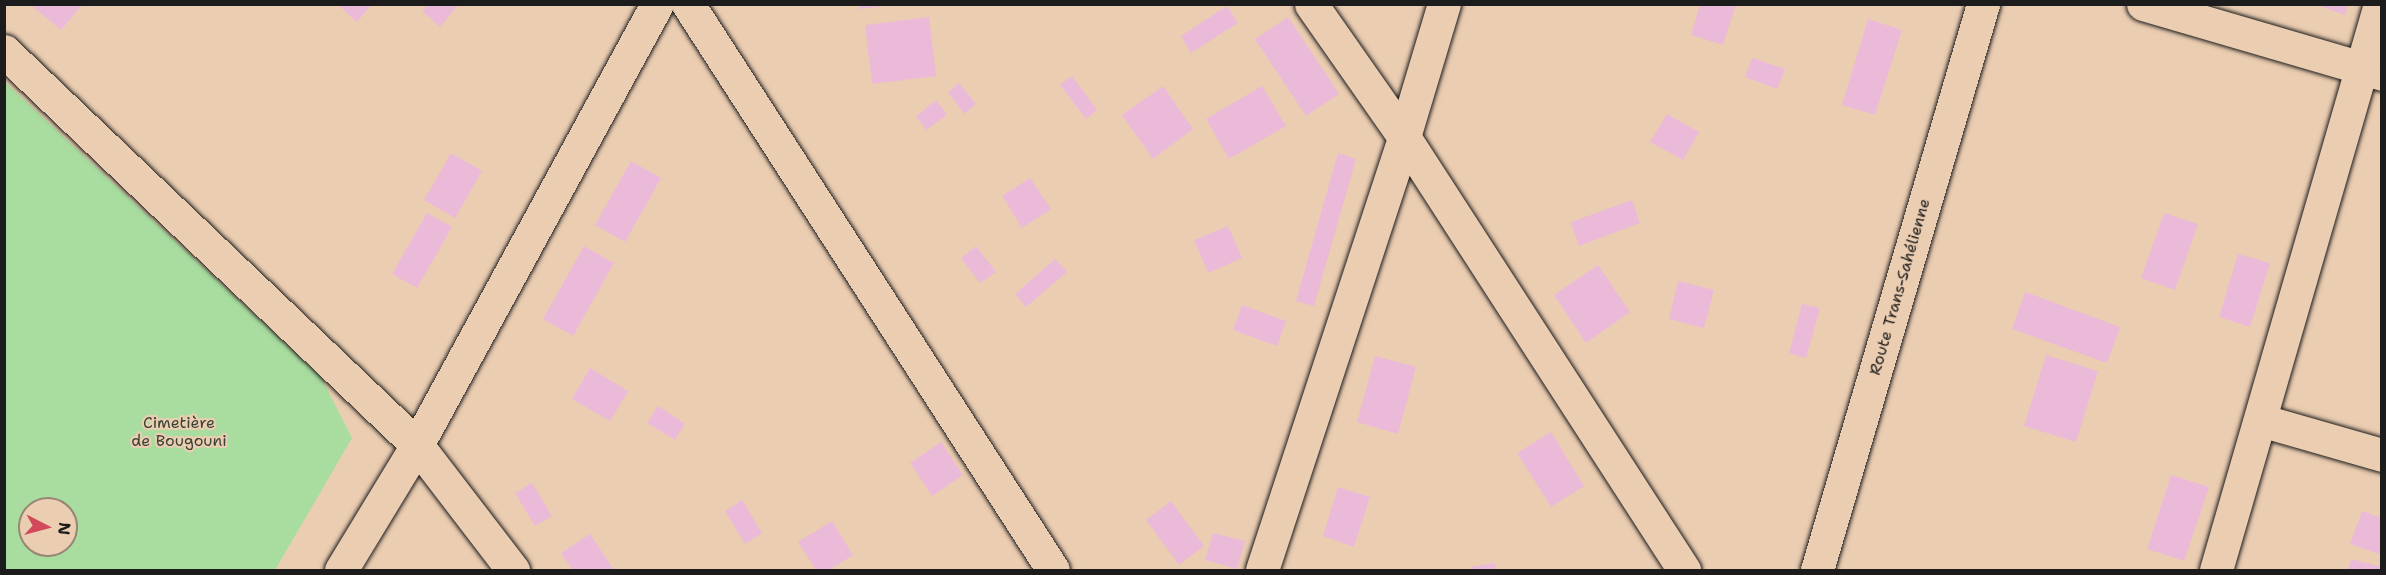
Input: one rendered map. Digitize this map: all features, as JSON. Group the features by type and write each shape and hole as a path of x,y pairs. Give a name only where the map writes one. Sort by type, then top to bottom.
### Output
{"main road":[{"path":"341,570 417,445 657,4"},
{"path":"688,4 1053,570"},
{"path":"1311,4 1404,137 1684,570"},
{"path":"1262,570 1404,137 1444,4"},
{"name":"Route Trans-Sahélienne","path":"1817,570 1983,4"},
{"path":"2143,4 2372,71"},
{"path":"2216,570 2260,420 2372,71 2380,4"},
{"path":"4,51 417,445 513,570"},
{"path":"2260,420 2382,455"}],"green space":[{"name":"Cimetière de Bougouni","path":"5,82 321,377 352,438 275,570 5,570"}],"building":[{"path":"35,4 83,4 61,30 33,7"},
{"path":"337,4 372,4 357,22"},
{"path":"428,4 459,4 440,27 422,11"},
{"path":"860,4 883,4 883,6 860,9"},
{"path":"1700,4 1736,4 1723,45 1691,35"},
{"path":"2314,4 2348,4 2345,15"},
{"path":"1227,6 1238,23 1191,53 1181,36"},
{"path":"929,17 936,76 872,84 865,25"},
{"path":"1288,17 1339,94 1306,116 1255,39"},
{"path":"1868,19 1902,30 1875,115 1842,105"},
{"path":"1752,58 1785,69 1777,89 1745,77"},
{"path":"1072,76 1097,110 1086,119 1060,85"},
{"path":"959,83 976,104 964,114 948,92"},
{"path":"1163,86 1193,129 1153,159 1122,115"},
{"path":"1262,86 1286,126 1229,159 1206,119"},
{"path":"936,100 947,115 926,130 916,116"},
{"path":"1667,114 1699,132 1683,160 1650,142"},
{"path":"451,153 482,171 455,218 424,200"},
{"path":"1338,153 1356,159 1314,306 1296,301"},
{"path":"631,161 661,178 625,242 595,225"},
{"path":"1030,178 1051,209 1022,228 1002,196"},
{"path":"1632,200 1640,223 1579,246 1571,222"},
{"path":"427,213 452,227 417,288 392,274"},
{"path":"2164,213 2198,224 2175,290 2141,278"},
{"path":"1228,226 1242,258 1208,273 1194,240"},
{"path":"584,246 614,263 573,336 543,319"},
{"path":"976,246 996,272 980,283 961,258"},
{"path":"2238,254 2270,263 2250,327 2219,317"},
{"path":"1055,259 1067,272 1026,307 1015,294"},
{"path":"1598,265 1630,312 1586,343 1554,295"},
{"path":"1678,281 1714,290 1704,328 1669,319"},
{"path":"2025,292 2120,327 2107,363 2012,329"},
{"path":"1802,304 1820,308 1806,358 1789,353"},
{"path":"1242,305 1286,321 1277,346 1233,330"},
{"path":"2046,355 2098,371 2076,442 2024,426"},
{"path":"1375,356 1416,367 1398,434 1357,422"},
{"path":"590,368 628,391 610,421 572,399"},
{"path":"658,406 685,424 675,440 647,423"},
{"path":"1551,432 1584,486 1551,507 1517,453"},
{"path":"941,442 963,475 932,496 910,463"},
{"path":"2171,475 2209,487 2184,561 2147,549"},
{"path":"532,483 552,516 535,526 515,493"},
{"path":"1338,487 1370,497 1354,547 1323,536"},
{"path":"742,500 762,533 745,544 725,511"},
{"path":"1171,501 1204,546 1179,565 1146,520"},
{"path":"2362,511 2382,518 2382,555 2350,544"},
{"path":"832,521 853,555 829,570 816,570 798,542"},
{"path":"1213,533 1245,541 1237,569 1205,560"},
{"path":"590,534 614,570 573,570 561,553"},
{"path":"2351,559 2382,567 2382,570 2348,570"},
{"path":"1495,563 1496,570 1471,570 1470,567"}]}
